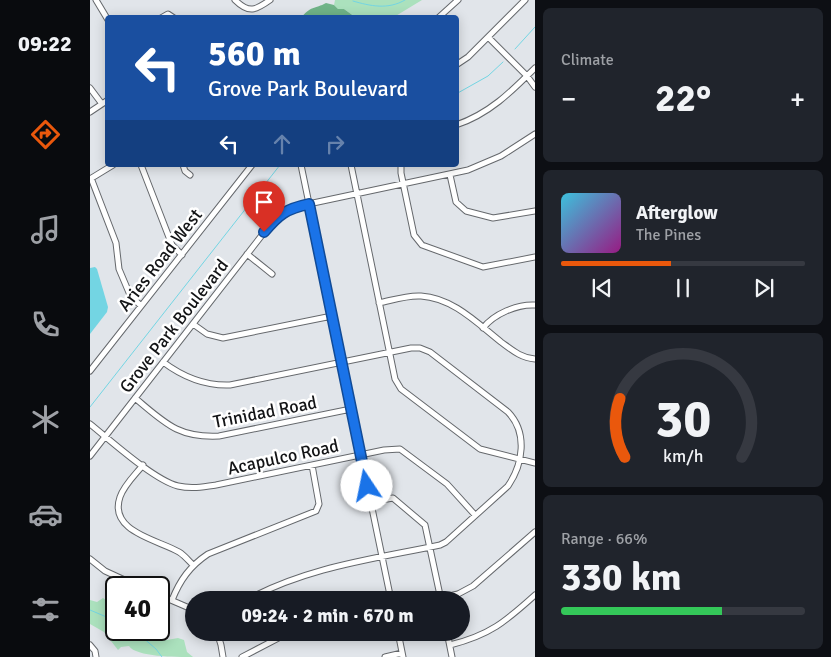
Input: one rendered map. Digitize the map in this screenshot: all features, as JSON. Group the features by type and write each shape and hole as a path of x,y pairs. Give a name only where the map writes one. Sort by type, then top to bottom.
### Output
{"street":[{"path":"96,0 105,15"},
{"path":"235,0 250,10 258,8 270,0"},
{"path":"441,15 458,0"},
{"path":"459,63 468,57 525,0"},
{"path":"488,37 527,76 535,87"},
{"path":"459,124 476,118 504,99 535,68"},
{"path":"90,88 102,104"},
{"path":"90,112 105,102"},
{"name":"Grove Park Boulevard","path":"90,456 277,216 291,208 468,170 516,148 535,134"},
{"path":"110,167 91,178 116,243 119,269 130,295 141,306"},
{"path":"142,167 172,245 182,255"},
{"path":"184,167 190,175"},
{"name":"Aries Road West","path":"90,371 250,167"},
{"path":"301,167 389,591"},
{"path":"351,167 395,379 401,389 480,449 535,463"},
{"path":"401,167 414,237 422,245 483,267 535,257"},
{"path":"450,174 456,202 466,211 492,218 535,211"},
{"path":"247,254 272,274"},
{"path":"379,302 412,296 435,298 452,305 520,355 535,359"},
{"path":"483,328 489,320 498,315 524,306 535,305"},
{"path":"193,324 207,334 223,338 332,316"},
{"path":"163,362 184,376 197,381 220,385 239,384 413,348 428,350 508,412 515,420 522,442 514,476 508,486 446,542 329,568 298,578 268,591"},
{"name":"Trinidad Road","path":"135,398 176,430 202,437 219,436 351,409"},
{"name":"Acapulco Road","path":"90,424 166,482 176,486 193,488 216,485 395,448 400,449 447,484 475,515"},
{"path":"143,465 120,497 119,508 124,521 136,533 180,552 193,565"},
{"path":"185,606 172,600 182,578 193,565 214,551 314,513 319,504 312,465"},
{"path":"370,502 389,498 398,500 424,525 439,591"},
{"path":"464,591 473,586 535,532"},
{"path":"90,559 102,570 115,576"},
{"path":"450,645 478,637 497,627 535,595"},
{"path":"220,641 223,657"},
{"path":"242,657 273,641"},
{"path":"384,657 402,655 400,641"},
{"path":"449,641 452,657"},
{"path":"90,645 96,657"}],"green space":[{"path":"335,0 422,0 397,15 352,15 344,9 338,9 334,5"},
{"path":"326,3 334,5 338,9 344,9 352,15 303,15"},
{"path":"103,598 105,599 105,633 90,624 90,600 97,602"},
{"path":"178,638 184,640 187,652 193,657 148,654 133,650 129,646 121,647 118,650 111,641 170,641"}],"water":[{"path":"95,267 108,307 107,312 90,334 90,268"}],"waterway":[{"path":"353,1 372,6 386,6 405,0"},
{"path":"515,49 535,27"},
{"path":"459,92 488,76 503,62"},
{"path":"90,407 278,167"},
{"path":"90,610 105,616"},
{"path":"147,641 162,657"}],"route":[{"path":"264,232 277,216 283,212 309,204 367,486"}]}
